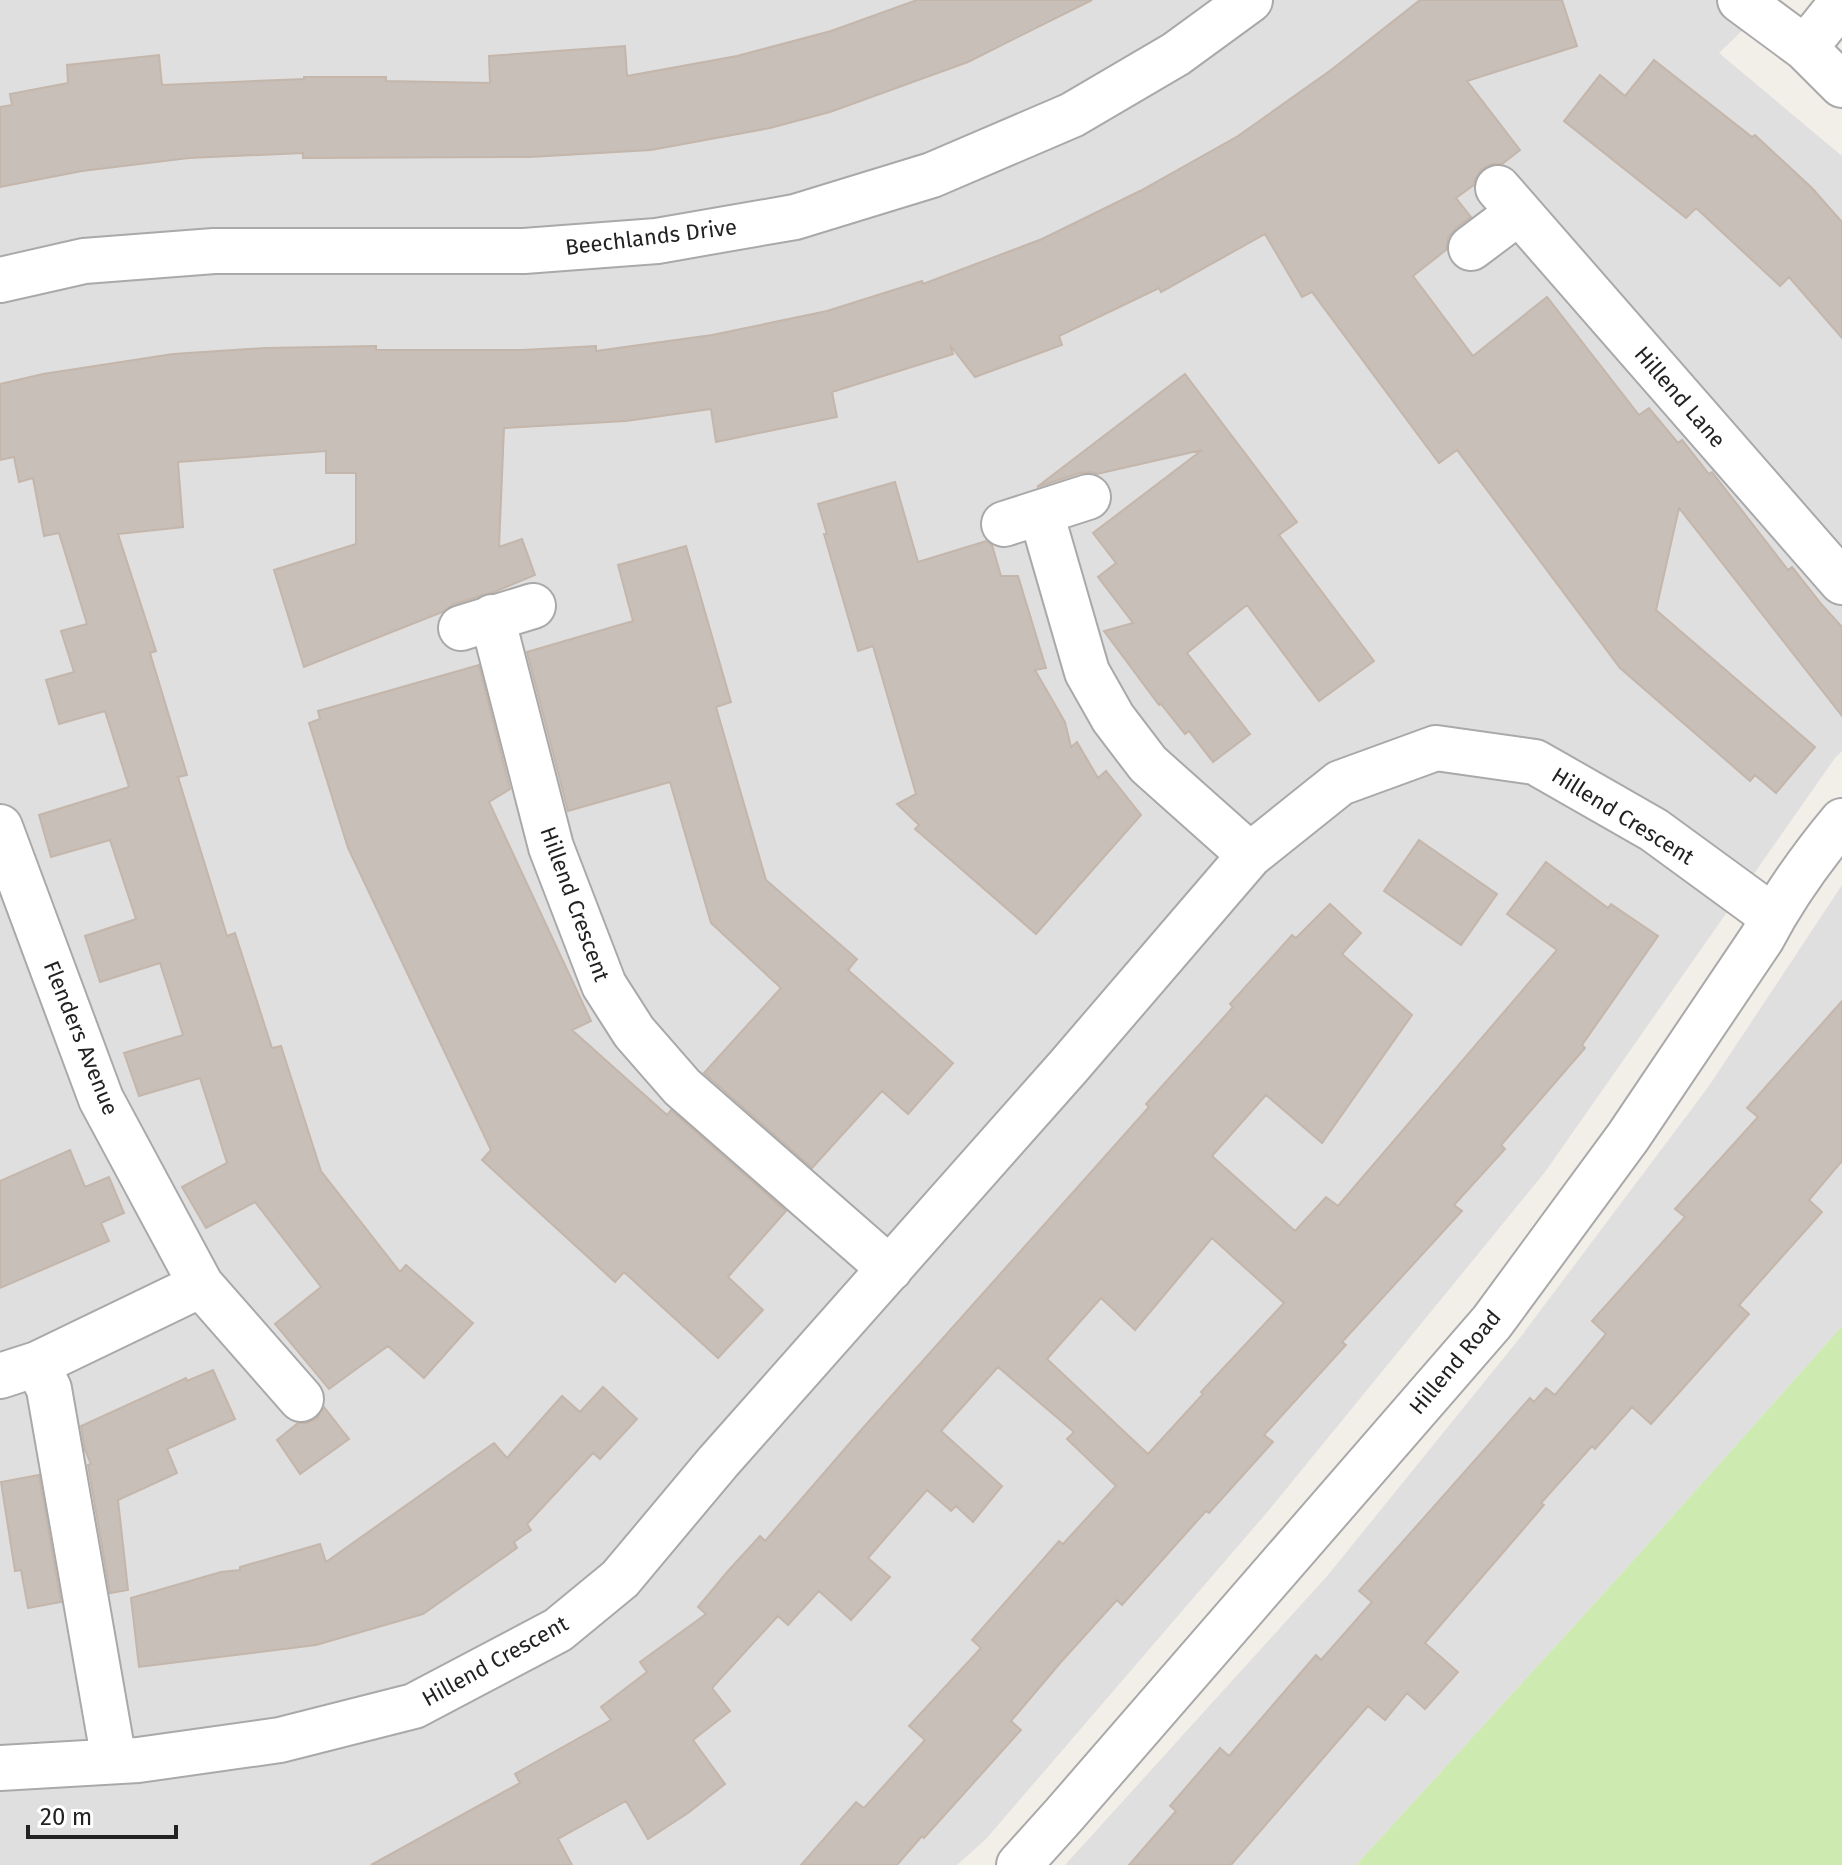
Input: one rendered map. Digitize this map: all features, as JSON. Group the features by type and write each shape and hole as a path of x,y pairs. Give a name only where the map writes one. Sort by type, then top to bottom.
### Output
{"street":[{"name":"Beechlands Drive","path":"0,280 84,261 214,251 524,251 643,242 795,217 932,175 1072,115 1176,54 1250,0"},
{"path":"1740,0 1805,48 1842,85"},
{"path":"1805,48 1842,2"},
{"name":"Hillend Lane","path":"1471,248 1508,200 1842,582"},
{"path":"1088,497 1022,518 1087,672 1113,718 1148,764 1250,855"},
{"name":"Hillend Crescent","path":"495,617 551,847 604,985 634,1032 682,1087 890,1269"},
{"name":"Hillend Crescent","path":"0,1768 138,1760 280,1740 414,1706 558,1630 620,1579 718,1462 1068,1067 1250,855 1340,783 1436,748 1535,762 1654,830 1773,917"},
{"name":"Hillend Road","path":"1019,1865 1492,1322 1628,1137 1819,849 1842,821"},
{"name":"Flenders Avenue","path":"0,827 101,1099 201,1285 301,1399"},
{"path":"18,1370 201,1285"},
{"path":"18,1370 49,1389 114,1761"}],"shaded area":[{"path":"0,0 1774,0 1719,53 1842,156 1842,751 1545,1172 1269,1510 986,1839 957,1865 0,1865"},
{"path":"1842,885 1842,1326 1356,1865 1065,1865 1328,1575 1519,1339 1709,1086"}],"green space":[{"path":"1842,1326 1842,1865 1356,1865 1623,1572"}],"building":[{"path":"917,0 1092,0 968,62 830,112 770,128 651,150 530,157 303,158 303,153 189,158 82,171 0,187 0,107 12,105 10,94 68,83 67,65 159,55 162,85 304,77 386,77 386,81 490,83 489,56 625,46 627,76 737,56 831,31"},
{"path":"1420,0 1562,0 1577,46 1467,81 1520,150 1502,164 1492,164 1482,169 1474,185 1456,198 1471,217 1448,238 1446,250 1413,276 1473,356 1547,297 1639,415 1649,408 1678,443 1682,440 1709,474 1712,472 1788,570 1792,567 1842,627 1842,716 1679,508 1656,610 1815,747 1776,793 1755,775 1750,781 1620,668 1457,450 1439,463 1312,292 1302,297 1265,234 1161,292 1159,288 1059,336 1062,345 975,377 950,345 953,354 832,392 837,417 716,442 711,409 626,421 504,428 499,547 522,539 535,575 454,604 442,612 304,667 274,570 356,544 356,473 326,473 326,451 178,462 183,527 118,534 156,651 150,653 187,775 178,777 227,936 235,933 272,1048 281,1046 321,1171 400,1272 406,1265 473,1323 424,1378 388,1346 329,1389 275,1324 321,1287 255,1202 206,1228 182,1187 227,1163 200,1078 139,1096 124,1053 183,1035 160,963 100,982 85,936 136,919 110,840 51,857 39,815 129,787 105,711 59,724 46,680 74,672 61,631 87,624 59,533 44,536 33,478 19,482 14,457 0,460 0,384 43,374 173,354 265,348 376,346 376,350 522,350 596,346 596,351 712,335 827,311 922,281 923,284 1042,239 1140,191 1238,136 1331,70"},
{"path":"1654,60 1752,137 1755,135 1812,188 1842,222 1842,338 1789,277 1780,286 1696,208 1686,218 1564,121 1600,75 1625,96"},
{"path":"1185,374 1297,522 1279,535 1374,661 1319,701 1247,605 1187,653 1250,734 1213,762 1189,731 1185,734 1159,705 1104,631 1133,623 1098,577 1116,563 1093,533 1202,450 1097,474 1080,473 1037,487"},
{"path":"895,482 918,562 986,541 992,545 1001,576 1018,576 1046,668 1035,670 1065,722 1071,747 1077,742 1098,778 1106,771 1141,815 1036,934 915,829 919,825 897,804 916,794 873,646 858,651 818,504"},
{"path":"686,546 731,702 716,707 766,880 857,959 848,970 953,1063 908,1114 882,1091 812,1168 704,1073 781,988 711,923 670,782 568,811 527,652 633,621 618,565"},
{"path":"479,665 510,789 489,802 591,1021 572,1030 667,1115 671,1110 786,1211 728,1277 763,1310 718,1358 624,1272 615,1282 482,1160 491,1150 348,848 309,723 320,719 318,711"},
{"path":"1419,840 1497,894 1461,945 1384,891"},
{"path":"1546,862 1608,908 1611,904 1658,936 1582,1045 1585,1048 1501,1145 1505,1149 1454,1205 1462,1211 1342,1342 1346,1345 1264,1435 1273,1442 1122,1605 1117,1600 1061,1662 1011,1721 1021,1730 897,1865 801,1865 856,1802 864,1808 925,1740 909,1726 981,1648 972,1640 1059,1541 1063,1544 1116,1486 1067,1439 1074,1432 998,1367 941,1431 1002,1486 973,1522 956,1506 951,1511 927,1490 868,1558 890,1577 851,1620 819,1591 788,1625 778,1616 712,1688 730,1711 693,1740 725,1784 648,1839 626,1801 558,1839 572,1865 371,1865 520,1783 515,1774 611,1720 601,1707 647,1672 640,1662 706,1614 698,1607 728,1571 760,1536 765,1541 1149,1107 1146,1104 1233,1007 1230,1004 1292,935 1296,938 1330,904 1361,933 1342,954 1412,1015 1322,1143 1266,1095 1212,1156 1295,1231 1326,1197 1338,1206 1557,950 1507,914","holes":["1212,1238 1284,1303 1148,1454 1047,1359 1101,1298 1135,1330"]},
{"path":"1842,1001 1842,1161 1809,1200 1822,1212 1739,1305 1749,1314 1651,1424 1632,1407 1541,1503 1544,1505 1425,1643 1458,1672 1425,1709 1407,1693 1385,1720 1368,1706 1231,1865 1129,1865 1176,1811 1170,1806 1220,1748 1229,1756 1316,1655 1321,1660 1372,1602 1359,1591 1530,1398 1534,1402 1546,1388 1555,1395 1606,1334 1592,1321 1685,1217 1675,1209 1758,1117 1747,1108"},
{"path":"70,1150 85,1187 109,1177 124,1213 101,1223 109,1241 0,1288 0,1181"},
{"path":"213,1370 235,1419 167,1449 177,1473 118,1500 128,1590 110,1593 88,1465 91,1464 81,1426 186,1378 187,1381"},
{"path":"603,1387 637,1419 600,1459 593,1453 527,1524 531,1530 514,1542 517,1548 423,1614 316,1645 139,1667 131,1598 221,1572 240,1570 240,1567 320,1544 326,1562 494,1443 507,1458 562,1396 580,1412"},
{"path":"324,1407 349,1439 300,1474 277,1440 298,1423 317,1418"},
{"path":"39,1475 61,1602 28,1608 21,1570 15,1571 1,1482"}]}
